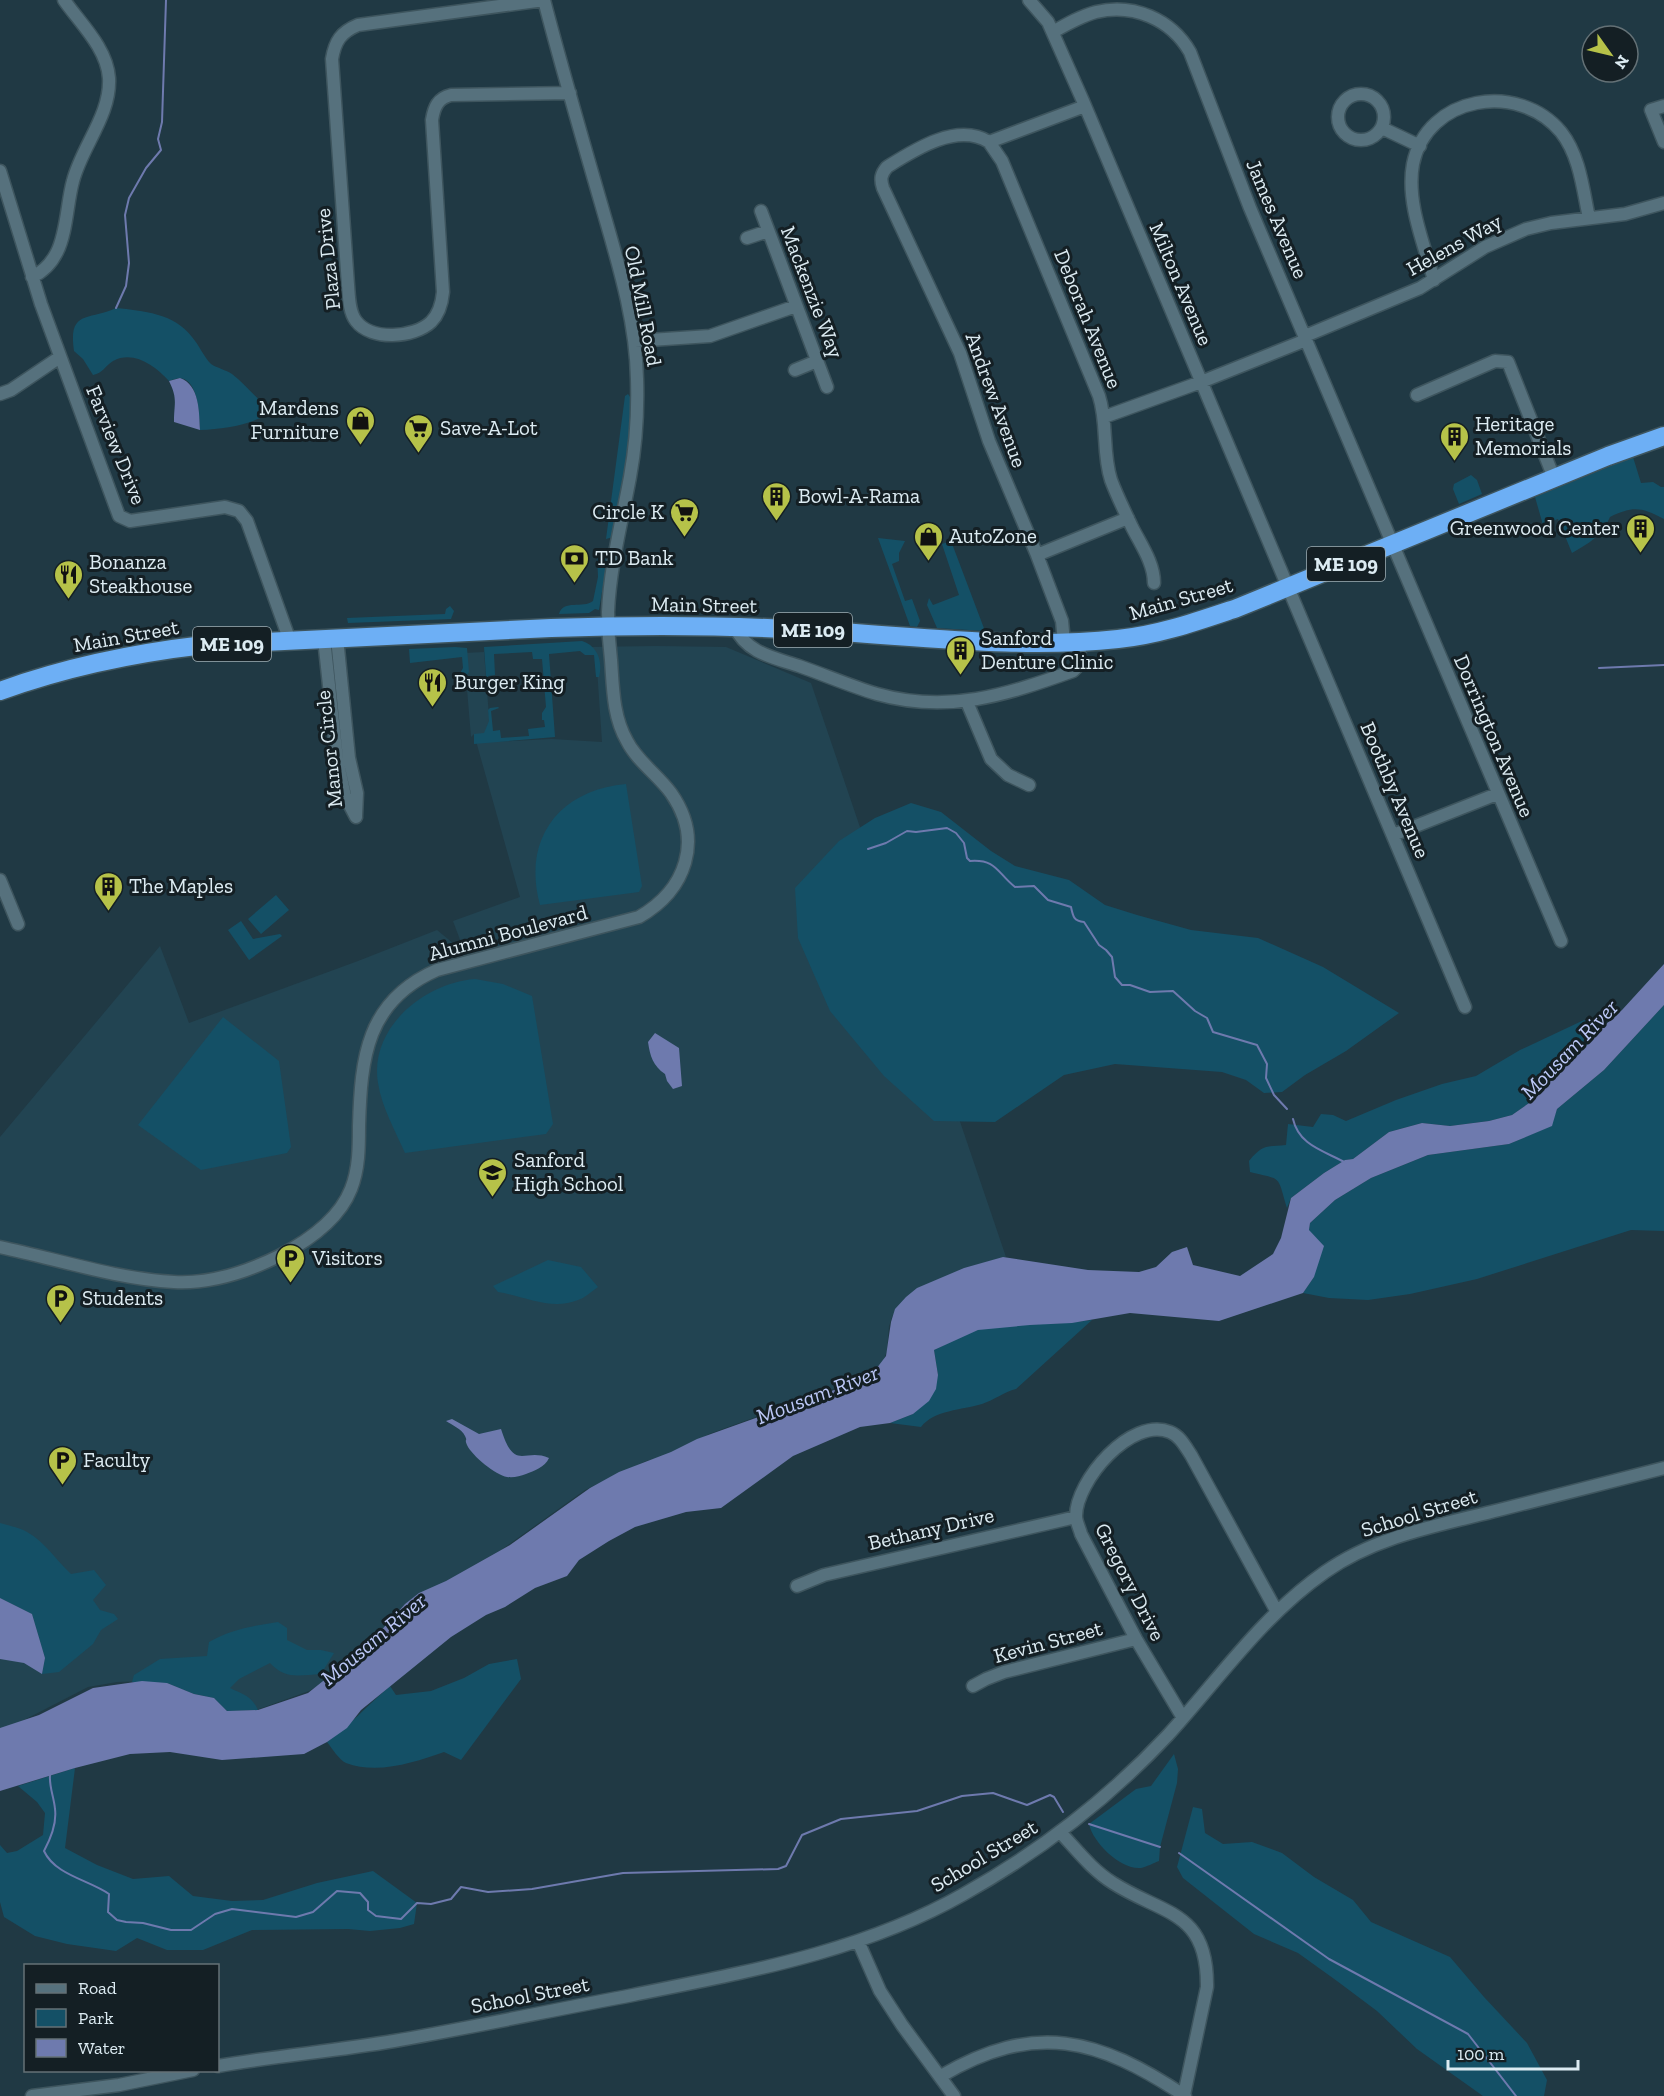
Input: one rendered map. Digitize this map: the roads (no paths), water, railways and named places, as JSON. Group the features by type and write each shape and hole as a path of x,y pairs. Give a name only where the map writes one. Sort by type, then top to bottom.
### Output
{"highway":[{"name":"Main Street","path":"0,691 57,672 98,662 204,645 609,626 735,627 1017,642 1119,639 1166,630 1237,608 1554,478 1664,436"}],"street":[{"path":"32,277 44,270 58,250 73,180 104,109 108,92 107,67 101,52 64,0"},
{"name":"Plaza Drive","path":"544,0 358,25 348,29 337,40 332,59 348,285 353,314 362,328 383,334 411,333 430,322 441,306 444,280 432,120 438,102 451,95 570,93"},
{"name":"Old Mill Road","path":"544,0 626,294 634,341 638,380 635,444 615,559 608,610 609,626"},
{"name":"Milton Avenue","path":"1029,0 1039,10 1053,32 1289,588"},
{"name":"James Avenue","path":"1053,32 1094,13 1118,10 1142,13 1155,18 1174,31 1190,52 1227,152 1394,544"},
{"path":"1434,280 1417,219 1412,190 1414,163 1419,146 1432,129 1446,116 1470,104 1497,100 1515,103 1530,108 1553,124 1571,148 1577,162 1589,218"},
{"path":"990,142 1085,106"},
{"path":"1664,106 1651,110 1664,142"},
{"path":"1382,128 1419,146"},
{"name":"Andrew Avenue","path":"990,142 968,136 938,140 894,163 882,174 883,188 960,353 989,441 1072,642"},
{"name":"Deborah Avenue","path":"990,142 1002,161 1096,388 1104,417 1104,442 1108,470 1153,569 1154,583"},
{"name":"Farview Drive","path":"0,171 32,277 121,517 130,521 225,507 239,511 246,521 290,642"},
{"name":"Helens Way","path":"1104,417 1201,382 1420,288 1476,252 1517,233 1544,225 1637,212 1664,203"},
{"name":"Mackenzie Way","path":"761,211 827,387"},
{"path":"747,238 768,231"},
{"path":"634,341 710,336 796,306"},
{"path":"0,394 11,390 60,357"},
{"path":"1417,395 1495,361 1505,360 1512,369 1554,478"},
{"path":"795,370 817,361"},
{"path":"1037,555 1128,518"},
{"name":"Dorrington Avenue","path":"1394,544 1497,794 1561,941"},
{"name":"Boothby Avenue","path":"1289,588 1465,1007"},
{"name":"Alumni Boulevard","path":"0,1247 134,1277 186,1282 243,1272 293,1249 330,1220 343,1205 351,1190 358,1158 361,1078 366,1052 376,1024 397,997 412,984 437,970 639,917 667,897 685,866 688,846 686,825 672,795 628,744 622,733 615,701 609,626"},
{"path":"735,627 740,637 755,650 860,688 909,701 939,703 967,702 1073,671 1079,662 1072,642"},
{"name":"Manor Circle","path":"331,639 349,758 357,793 356,817 345,796 336,759 331,639"},
{"path":"967,702 991,759 1008,775 1029,785"},
{"path":"1393,835 1497,794"},
{"path":"0,880 18,924"},
{"name":"Gregory Drive","path":"1183,1718 1136,1639 1092,1557 1076,1517 1086,1483 1111,1452 1124,1442 1146,1431 1157,1429 1171,1432 1183,1443 1277,1612"},
{"name":"School Street","path":"219,2066 417,2037 772,1966 858,1941 961,1896 1060,1832 1143,1761 1230,1662 1299,1591 1353,1554 1411,1532 1664,1468"},
{"name":"Bethany Drive","path":"797,1586 824,1575 1076,1517"},
{"name":"Kevin Street","path":"973,1686 1004,1672 1136,1639"},
{"path":"940,2076 962,2063 999,2049 1020,2044 1064,2043 1103,2051 1120,2058 1184,2096 1207,1986 1207,1970 1200,1944 1185,1923 1168,1910 1113,1883 1096,1870 1060,1832"},
{"path":"858,1941 880,1991 954,2096"},
{"path":"32,2096 119,2085 183,2072"}],"water":[{"path":"180,378 187,382 195,393 199,408 200,430 174,422 175,397 169,381"},
{"path":"1664,964 1664,1005 1604,1070 1557,1109 1552,1126 1509,1144 1428,1155 1371,1178 1335,1200 1310,1223 1309,1230 1324,1246 1314,1277 1303,1293 1219,1321 1130,1313 1072,1323 978,1330 934,1350 938,1375 936,1389 929,1401 913,1414 890,1423 860,1427 793,1456 721,1508 686,1512 635,1527 609,1541 579,1560 567,1576 535,1588 451,1637 361,1710 347,1728 304,1754 222,1760 170,1752 130,1754 0,1791 0,1728 39,1715 93,1688 142,1681 167,1683 194,1694 214,1698 227,1711 258,1710 308,1693 367,1646 405,1604 419,1593 446,1581 510,1545 590,1488 619,1472 671,1452 697,1439 837,1389 873,1373 886,1356 895,1309 917,1288 964,1268 1003,1257 1088,1270 1139,1272 1156,1267 1172,1252 1187,1247 1193,1265 1240,1276 1273,1254 1281,1238 1291,1198 1324,1173 1345,1160 1353,1159 1389,1132 1422,1123 1450,1126 1489,1121 1512,1115 1532,1101"},
{"path":"655,1033 679,1048 682,1086 673,1089 665,1074 653,1060 648,1042"},
{"path":"452,1419 479,1434 501,1429 511,1451 516,1455 540,1455 549,1458 542,1466 526,1474 512,1477 502,1476 474,1454 467,1445 464,1434 446,1421"},
{"path":"0,1598 32,1614 45,1658 42,1674 24,1663 0,1659"}],"waterway":[{"path":"116,308 126,286 129,263 125,215 129,198 146,168 161,150 158,139 162,122 166,0"},
{"path":"1599,668 1664,665"},
{"path":"868,849 886,843 907,831 947,828 956,833 964,843 967,858 970,861 986,862 996,868 1015,887 1034,886 1048,900 1071,907 1074,918 1084,922 1099,945 1112,957 1115,977 1122,985 1130,985 1150,992 1173,991 1195,1011 1207,1018 1213,1032 1257,1045 1267,1064 1266,1078 1274,1095 1287,1109"},
{"path":"1293,1119 1296,1128 1307,1142 1346,1163"},
{"path":"50,1775 55,1820 44,1851 49,1859 64,1871 109,1894 108,1912 117,1920 171,1930 191,1930 215,1914 232,1909 296,1917 313,1912 337,1891 360,1893 368,1902 368,1910 376,1916 401,1919 417,1903 431,1904 451,1899 461,1887 488,1892 532,1889 623,1873 778,1869 786,1866 802,1835 841,1819 917,1811 962,1796 993,1793 1027,1805 1050,1795 1054,1797 1063,1812"},
{"path":"1089,1824 1160,1847"},
{"path":"1179,1853 1329,1959 1468,2034 1516,2096"}],"place":[{"name":"Mardens Furniture","path":"360,446"},
{"name":"Save-A-Lot","path":"419,454"},
{"name":"Heritage Memorials","path":"1454,462"},
{"name":"Bowl-A-Rama","path":"777,522"},
{"name":"Circle K","path":"685,538"},
{"name":"Greenwood Center","path":"1641,554"},
{"name":"AutoZone","path":"928,562"},
{"name":"TD Bank","path":"574,584"},
{"name":"Bonanza Steakhouse","path":"68,600"},
{"name":"Sanford Denture Clinic","path":"960,676"},
{"name":"Burger King","path":"433,708"},
{"name":"The Maples","path":"108,912"},
{"name":"Sanford High School","path":"493,1198"},
{"name":"Visitors","path":"291,1284"},
{"name":"Students","path":"61,1324"},
{"name":"Faculty","path":"62,1486"}],"water label":[{"name":"Mousam River","path":"1569,1049"},
{"name":"Mousam River","path":"817,1394"},
{"name":"Mousam River","path":"373,1639"}]}
